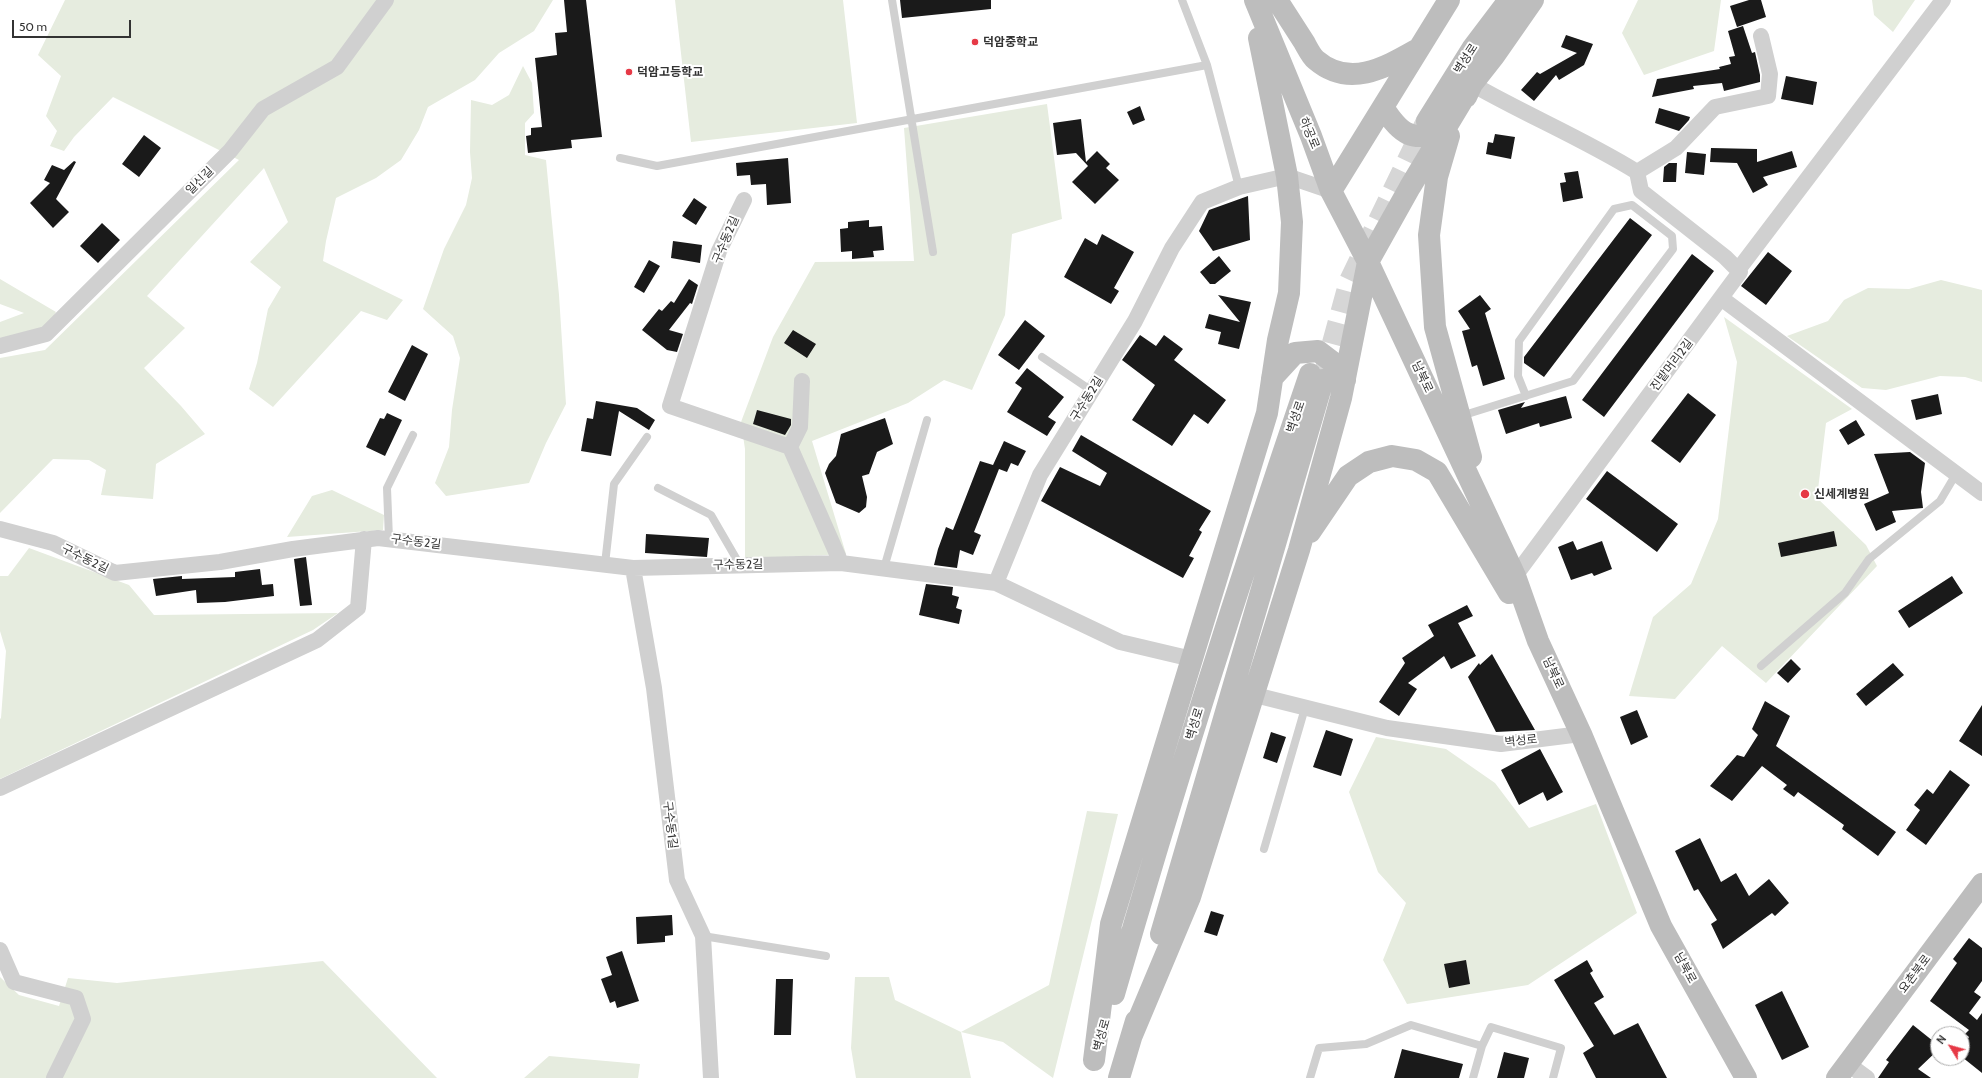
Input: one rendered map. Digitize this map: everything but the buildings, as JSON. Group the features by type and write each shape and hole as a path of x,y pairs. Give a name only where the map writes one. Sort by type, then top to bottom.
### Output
{"main road":[{"path":"1092,1069 1111,924 1267,413 1272,378 1289,293 1292,222 1287,176 1253,0"},
{"name":"하공로","path":"1253,0 1311,136 1331,191 1368,262"},
{"path":"1277,0 1315,59 1327,67 1341,72 1352,75 1369,73 1388,66 1419,48"},
{"path":"1331,191 1449,0"},
{"name":"벽성로","path":"1428,123 1491,0"},
{"name":"벽성로","path":"1428,123 1472,49 1509,0"},
{"path":"1132,1035 1190,897 1299,550 1326,377 1368,262 1410,187 1428,123 1472,84 1494,56 1533,0"},
{"path":"1472,84 1450,133 1437,177 1429,234 1435,327 1486,514"},
{"path":"1383,107 1392,120 1405,133 1427,138 1428,123"},
{"name":"남북로","path":"1368,262 1515,576 1538,641 1581,734 1661,926 1746,1078"},
{"path":"1272,378 1295,353 1318,352 1340,367 1326,377"},
{"name":"벽성로","path":"1119,1078 1326,377"},
{"name":"벽성로","path":"1092,1069 1173,792 1242,574 1326,377"},
{"path":"1299,550 1348,476 1369,462 1392,456 1416,460 1437,472 1538,641"},
{"name":"요촌북로","path":"1843,1071 1982,884"}],"street":[{"name":"일신길","path":"0,346 46,334 230,151 263,109 337,66 386,0"},
{"name":"진밭머리2길","path":"1515,576 1740,272 1738,270 1943,0"},
{"path":"1637,172 1676,148 1715,107 1768,96 1770,74 1761,36"},
{"path":"1472,84 1507,104 1602,150 1637,172 1641,191 1726,256 1738,270"},
{"name":"구수동2길","path":"0,529 53,543 115,572 220,562 293,549 378,538 633,568 841,562 996,583 1040,475 1135,321 1172,248 1202,202 1239,187 1287,176"},
{"path":"1287,176 1331,191"},
{"name":"구수동2길","path":"744,200 719,252 670,406 790,447"},
{"path":"1721,298 1982,493"},
{"path":"802,381 800,427 790,447 841,562"},
{"path":"0,788 317,640 358,608 364,540"},
{"name":"구수동1길","path":"633,568 654,688 677,880 703,936 711,1078"},
{"path":"996,583 1120,642 1192,659"},
{"name":"벽성로","path":"1254,690 1255,695 1387,728 1501,744 1581,734"},
{"path":"0,950 14,982 76,998 83,1019 54,1078"},
{"name":"요촌북로","path":"1843,1071 1867,1078"}],"lane":[{"path":"892,0 932,252"},
{"path":"1182,0 1207,66 1239,187"},
{"path":"620,158 657,166 1207,66"},
{"path":"1460,417 1526,396 1573,381 1673,249 1672,236 1632,205 1614,209 1519,341 1518,376 1526,396"},
{"path":"1042,357 1092,391"},
{"path":"884,568 927,420"},
{"path":"389,539 388,488 413,435"},
{"path":"605,564 614,484 647,437"},
{"path":"1761,666 1845,593 1869,559 1940,501 1956,474"},
{"path":"658,488 711,515 740,565"},
{"path":"1264,849 1305,708"},
{"path":"703,936 826,956"},
{"path":"1310,1078 1319,1048 1366,1044 1411,1025 1482,1046"},
{"path":"1473,1078 1482,1046 1491,1027 1561,1048 1553,1078"}],"shaded area":[{"path":"65,0 553,0 534,31 499,53 475,80 428,107 419,130 401,160 376,178 336,198 323,261 403,300 387,320 361,311 273,407 249,389 257,363 268,309 281,287 250,262 288,222 264,168 147,296 185,328 144,368 181,406 205,434 156,464 153,499 101,495 106,470 89,460 53,459 0,513 0,358 45,350 239,160 113,97 74,137 64,151 50,146 57,131 46,116 61,76 38,55"},
{"path":"675,0 843,0 857,123 691,142"},
{"path":"1638,0 1721,0 1714,51 1644,75 1622,33"},
{"path":"1872,0 1915,0 1893,32 1874,15"},
{"path":"523,66 532,83 534,113 525,123 525,155 546,160 559,295 566,404 546,443 529,483 446,496 435,483 449,447 452,410 460,358 453,336 423,309 444,249 466,205 472,178 470,152 471,100 492,105 509,95"},
{"path":"1047,104 1062,219 1012,234 1005,315 972,390 944,380 908,403 812,441 846,554 745,559 745,449 741,422 773,337 815,262 914,261 904,128"},
{"path":"0,279 56,312 46,331 0,338 0,322 24,313 0,304"},
{"path":"1941,280 1982,290 1982,382 1965,377 1940,376 1886,390 1862,388 1787,336 1828,321 1844,300 1868,288 1909,289"},
{"path":"1724,317 1852,409 1826,423 1817,498 1866,545 1877,566 1766,683 1722,646 1675,699 1629,696 1653,617 1691,584 1718,519 1737,362"},
{"path":"332,490 384,515 383,530 287,537 312,496"},
{"path":"29,548 129,585 154,615 338,613 313,630 0,779 0,719 6,651 0,631 0,576 8,576"},
{"path":"1376,737 1446,749 1495,783 1529,828 1596,804 1637,913 1528,985 1407,1004 1383,960 1406,903 1378,872 1349,792"},
{"path":"1087,811 1118,814 1053,1078 1003,1042 961,1032 1049,985"},
{"path":"323,961 437,1078 0,1078 0,977 19,995 59,1006 68,978 117,983"},
{"path":"855,977 889,977 895,1000 961,1032 971,1078 856,1078 851,1048"},
{"path":"549,1056 640,1064 638,1078 524,1078"}],"tunnel":[{"path":"1324,376 1350,281 1427,121"}],"place":[{"name":"덕암중학교","path":"975,42"},
{"name":"덕암고등학교","path":"629,72"},
{"name":"신세계병원","path":"1805,494"}]}
